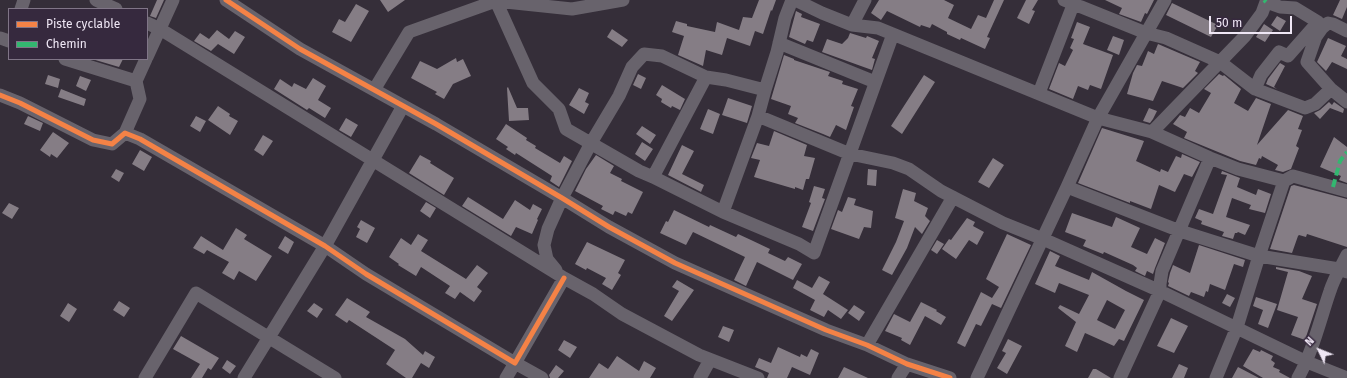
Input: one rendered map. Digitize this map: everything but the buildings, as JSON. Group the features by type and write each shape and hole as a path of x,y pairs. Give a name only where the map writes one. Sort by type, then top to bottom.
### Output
{"street":[{"path":"96,0 114,8"},
{"path":"148,54 173,0"},
{"path":"226,0 300,49 403,106 562,198 609,227 675,263 826,330 867,345 907,364 950,378"},
{"path":"374,90 409,32 495,1 572,9 623,0"},
{"path":"723,212 758,116 777,52 785,18 794,0 852,25 878,28 1098,118 1152,132 1238,169 1284,181"},
{"path":"852,25 865,0"},
{"path":"977,378 1068,186 1098,118 1165,0"},
{"path":"495,1 533,83 559,109 566,128 639,171 723,212 799,244 814,253 893,34"},
{"path":"1040,94 1071,1 1146,33 1166,38 1220,62 1255,89 1305,108 1315,104 1331,89"},
{"path":"1152,132 1245,36 1262,13 1266,2 1280,7 1295,8 1318,22"},
{"path":"1318,22 1315,39 1307,62 1331,89 1347,102"},
{"path":"1255,89 1261,75 1279,52 1288,56 1318,22"},
{"path":"148,23 160,29 564,278 593,294 622,314 710,360 758,378"},
{"path":"1315,39 1322,28 1328,23 1347,31"},
{"path":"778,44 875,82"},
{"path":"564,278 547,259 544,245 548,229 562,198 591,143 619,96 632,67 644,54 662,56 706,77 726,80 765,90"},
{"path":"68,60 136,81"},
{"path":"0,95 20,103 93,140 112,144 125,133 140,99 136,81 145,60"},
{"path":"653,177 706,77"},
{"path":"244,378 325,246 403,106"},
{"path":"758,116 850,154 893,163 909,169 953,197 1003,222 1160,290 1307,362 1347,378"},
{"path":"125,133 140,139 325,246 366,274 542,378"},
{"path":"1120,378 1160,290 1162,271 1210,158"},
{"path":"1216,378 1237,327 1284,181 1293,176 1347,191"},
{"path":"1068,186 1180,231 1259,256 1343,270"},
{"path":"867,345 953,197"},
{"path":"1298,378 1307,362 1330,290 1343,270 1347,255"},
{"path":"506,378 564,278"},
{"path":"145,378 196,293 335,378"},
{"path":"700,378 710,360"},
{"path":"898,378 907,364"}],"marked path":[{"path":"1333,187 1340,161 1347,152"}],"cycle path":[{"path":"226,0 300,49 436,124 609,227 675,263 826,330 867,345 907,364 950,378"},
{"path":"0,95 20,103 93,140 112,144 125,133 140,139 325,246 366,274 515,363 564,278"}]}
